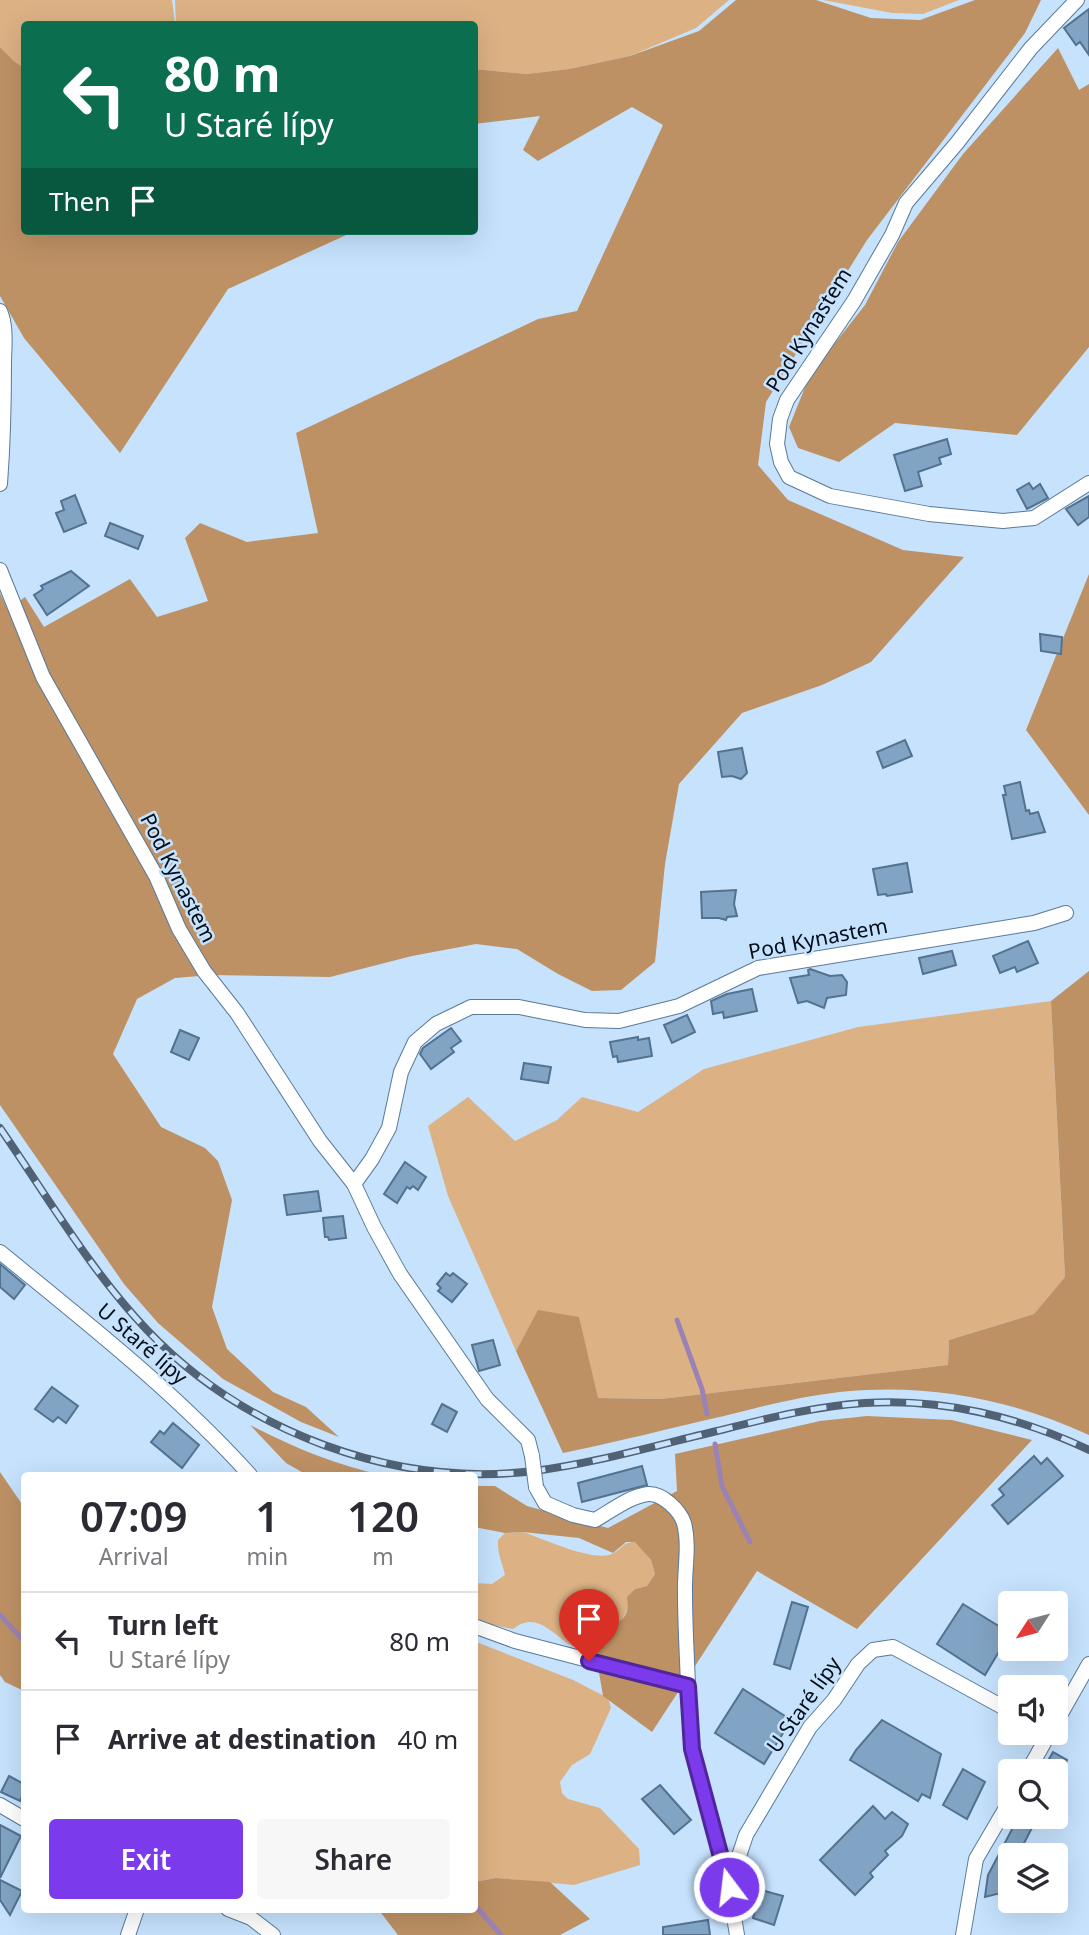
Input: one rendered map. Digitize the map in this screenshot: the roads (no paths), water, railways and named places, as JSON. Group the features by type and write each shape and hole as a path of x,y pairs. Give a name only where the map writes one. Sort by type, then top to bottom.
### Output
{"street":[{"name":"Pod Kynastem","path":"1077,0 1031,48 957,144 906,203 892,235 854,301 787,400 780,419 777,444 781,462 789,477 830,496 929,514 1003,522 1034,519 1089,484"},
{"path":"0,311 4,318 4,439 0,484"},
{"name":"Pod Kynastem","path":"0,570 43,677 156,876 179,929 204,971 237,1013 320,1141 354,1184 400,1274 487,1399 528,1440 536,1487 545,1503 573,1515 595,1520 651,1493 678,1511 684,1521 687,1541 685,1592 688,1686"},
{"name":"Pod Kynastem","path":"354,1184 389,1128 401,1072 415,1042 436,1024 471,1007 519,1007 585,1020 619,1021 679,1006 758,968 1034,923 1066,913"},
{"name":"U Staré lípy","path":"0,1252 126,1354 214,1436 247,1472"},
{"path":"478,1627 515,1641 688,1686"},
{"name":"U Staré lípy","path":"729,1887 746,1835 810,1727 834,1700 858,1664 873,1650 893,1647 998,1705"},
{"path":"1068,1701 1089,1664"},
{"name":"U Staré lípy","path":"688,1686 692,1749 729,1887 737,1935"},
{"path":"0,1805 21,1817"},
{"path":"963,1935 976,1859 998,1821"},
{"path":"128,1935 136,1913"},
{"path":"238,1913 251,1918 273,1935"}],"waterway":[{"path":"677,1320 702,1389 707,1414"},
{"path":"715,1444 722,1486 750,1542"},
{"path":"0,1615 21,1638"},
{"path":"478,1909 501,1935"}],"railway":[{"path":"0,1128 107,1283 147,1330 186,1366 229,1397 275,1424 324,1445 376,1461 454,1472"},
{"path":"478,1474 557,1468 809,1410 865,1403 923,1404 980,1412 1036,1428 1089,1450"}]}
